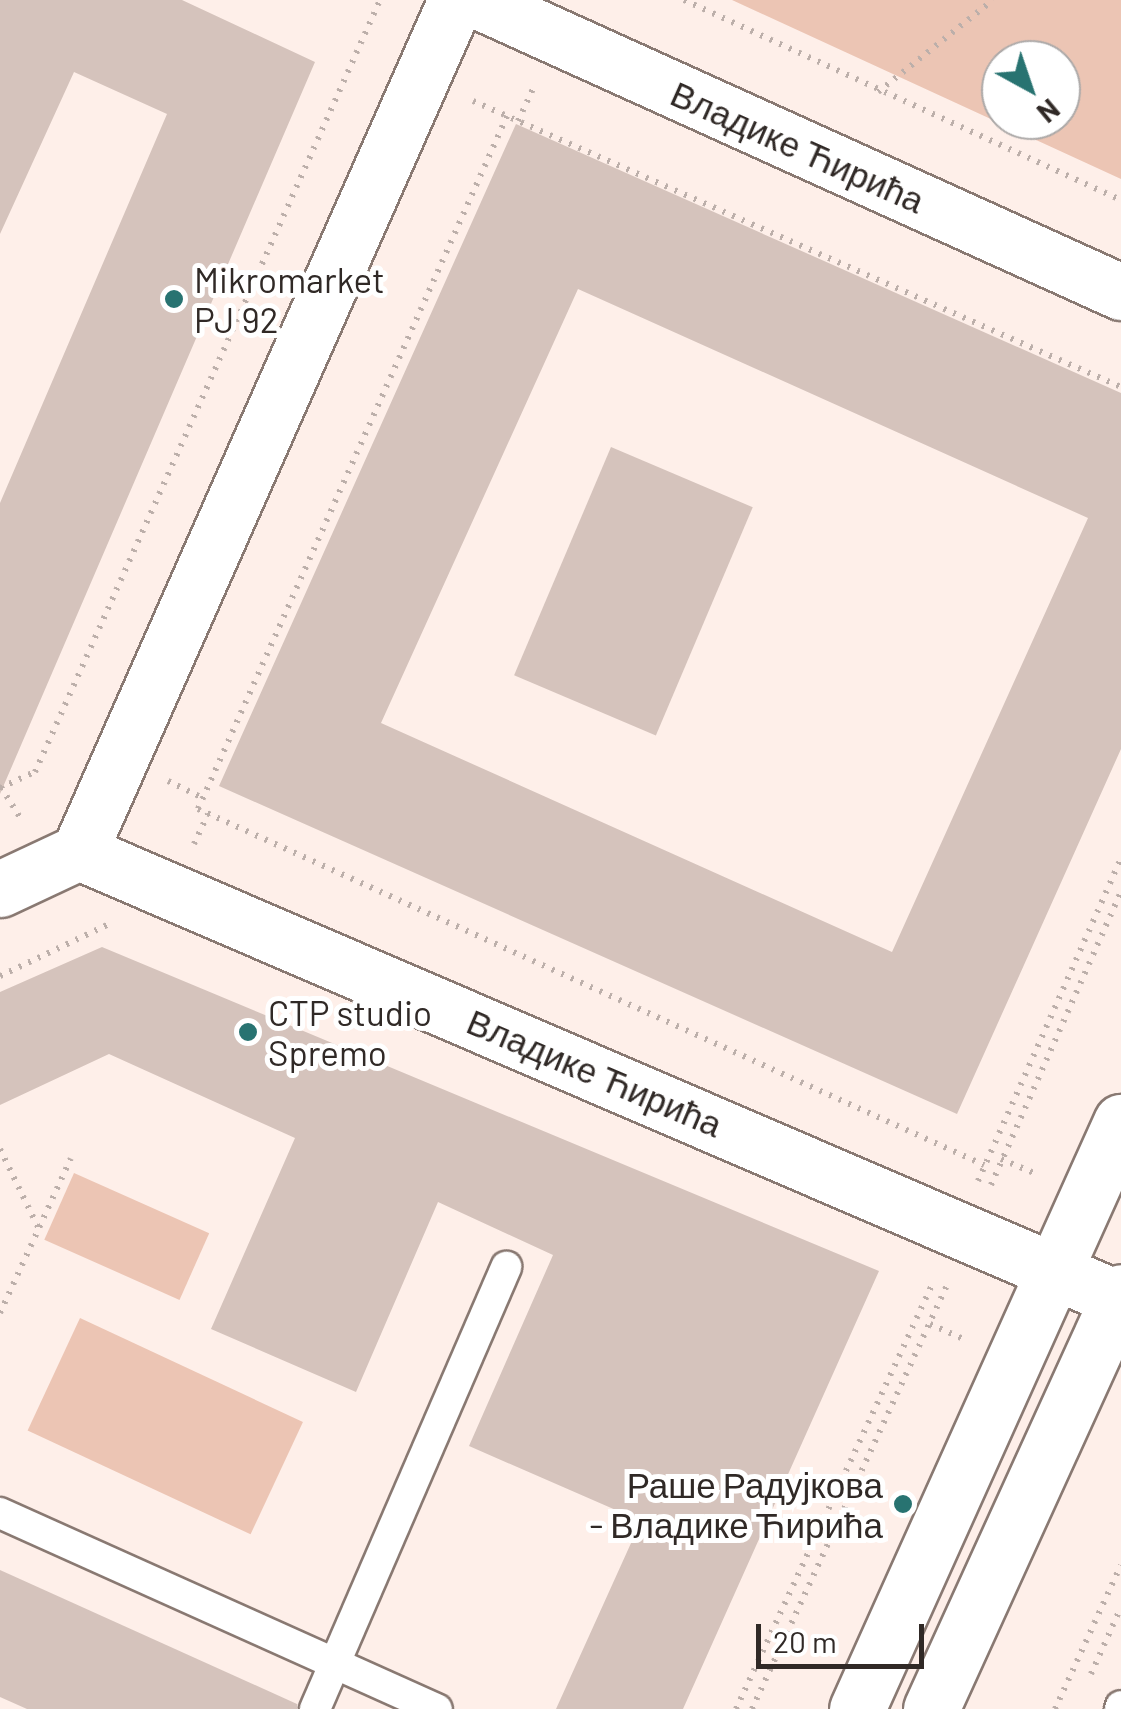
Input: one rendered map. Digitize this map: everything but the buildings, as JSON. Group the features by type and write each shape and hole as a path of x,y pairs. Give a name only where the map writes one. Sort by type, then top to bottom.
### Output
{"street":[{"path":"0,889 79,852 456,0"},
{"name":"Владике Ћирића","path":"476,0 1121,292"},
{"name":"Владике Ћирића","path":"79,852 1120,1297"},
{"path":"857,1709 1121,1122"},
{"path":"931,1709 1120,1297"}],"lane":[{"path":"314,1709 506,1267"},
{"path":"0,1513 437,1709"}],"path":[{"path":"0,788 35,772 380,0"},
{"path":"684,0 1121,200"},
{"path":"878,92 993,0"},
{"path":"358,48 1121,388"},
{"path":"507,116 198,809 984,1166"},
{"path":"752,1709 971,1233 1121,892"},
{"path":"0,976 109,924 122,930"},
{"path":"0,1149 39,1228"},
{"path":"0,1313 70,1158"},
{"path":"914,1276 932,1284"},
{"path":"1055,1709 1121,1565"},
{"path":"1082,1692 1121,1607"}],"shaded area":[{"path":"732,0 1121,0 1121,179 1036,140 1081,140 1081,40 981,40 981,115"},
{"path":"74,1173 209,1233 180,1300 44,1240"},
{"path":"80,1318 303,1422 251,1534 28,1430"}],"place":[{"name":"Mikromarket PJ 92","path":"174,299"},
{"name":"CTP studio Spremo","path":"248,1032"},
{"name":"Раше Радујкова - Владике Ћирића","path":"903,1504"}]}
